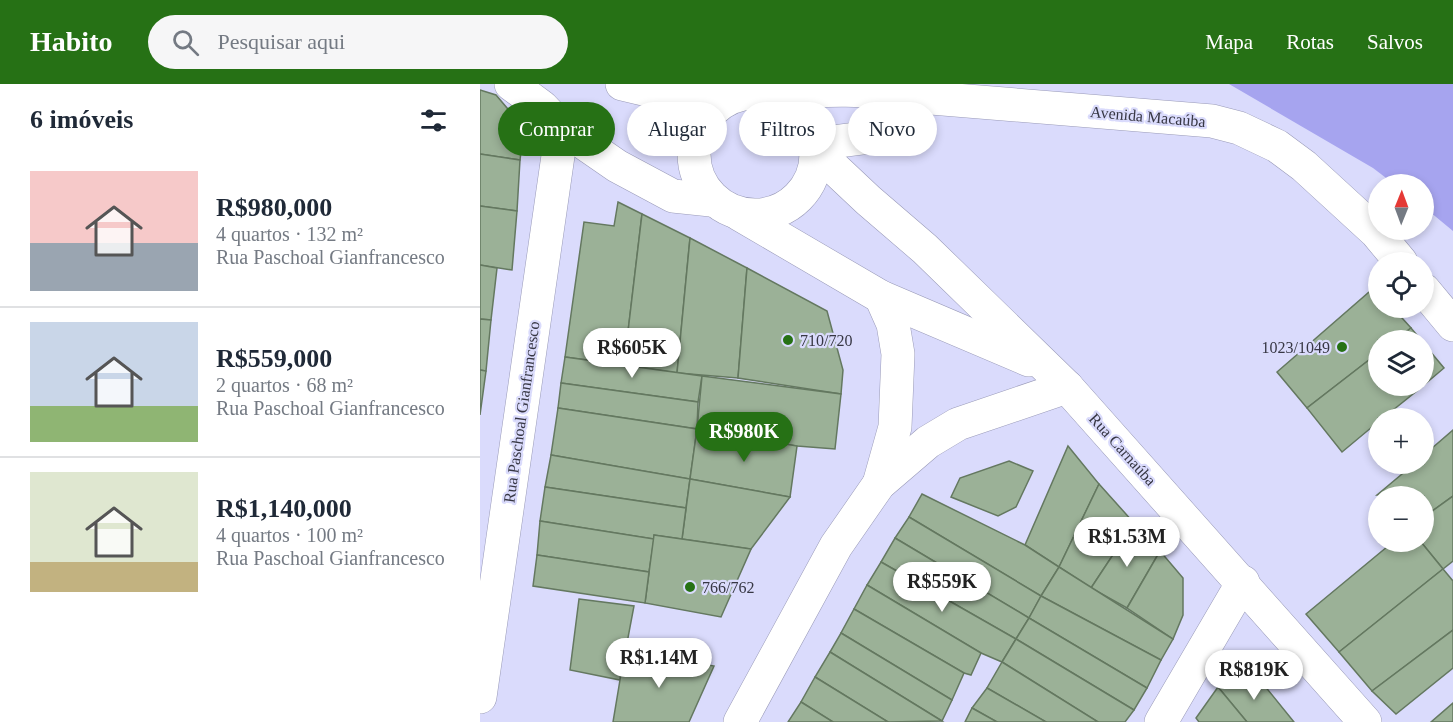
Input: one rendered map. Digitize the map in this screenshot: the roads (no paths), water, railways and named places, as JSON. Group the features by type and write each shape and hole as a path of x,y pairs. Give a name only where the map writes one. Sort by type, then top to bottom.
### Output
{"street":[{"path":"511,84 535,102"},
{"path":"622,84 664,94 773,94 786,102"},
{"name":"Avenida Macaúba","path":"773,94 852,89 919,97 1212,121 1239,128 1276,146 1304,166 1376,232 1393,252"},
{"path":"740,94 719,103 711,110 704,118 694,138 693,160 699,181 725,207 881,297 1056,377"},
{"path":"836,144 871,137 919,97"},
{"name":"Rua Paschoal Gianfrancesco","path":"480,697 558,156"},
{"path":"603,156 673,196 760,215 780,210 797,199 810,183 815,156"},
{"name":"Rua Carnaúba","path":"825,156 868,200 925,249 1056,377 1243,582 1365,722"},
{"path":"879,484 896,427 898,354 893,324 881,297"},
{"path":"1434,302 1453,325"},
{"path":"740,722 836,546 879,484 928,442 958,424 1056,377"},
{"path":"1161,722 1243,582"}],"place":[{"name":"710/720","path":"788,340"},
{"name":"1023/1049","path":"1342,347"},
{"name":"766/762","path":"690,587"}]}
